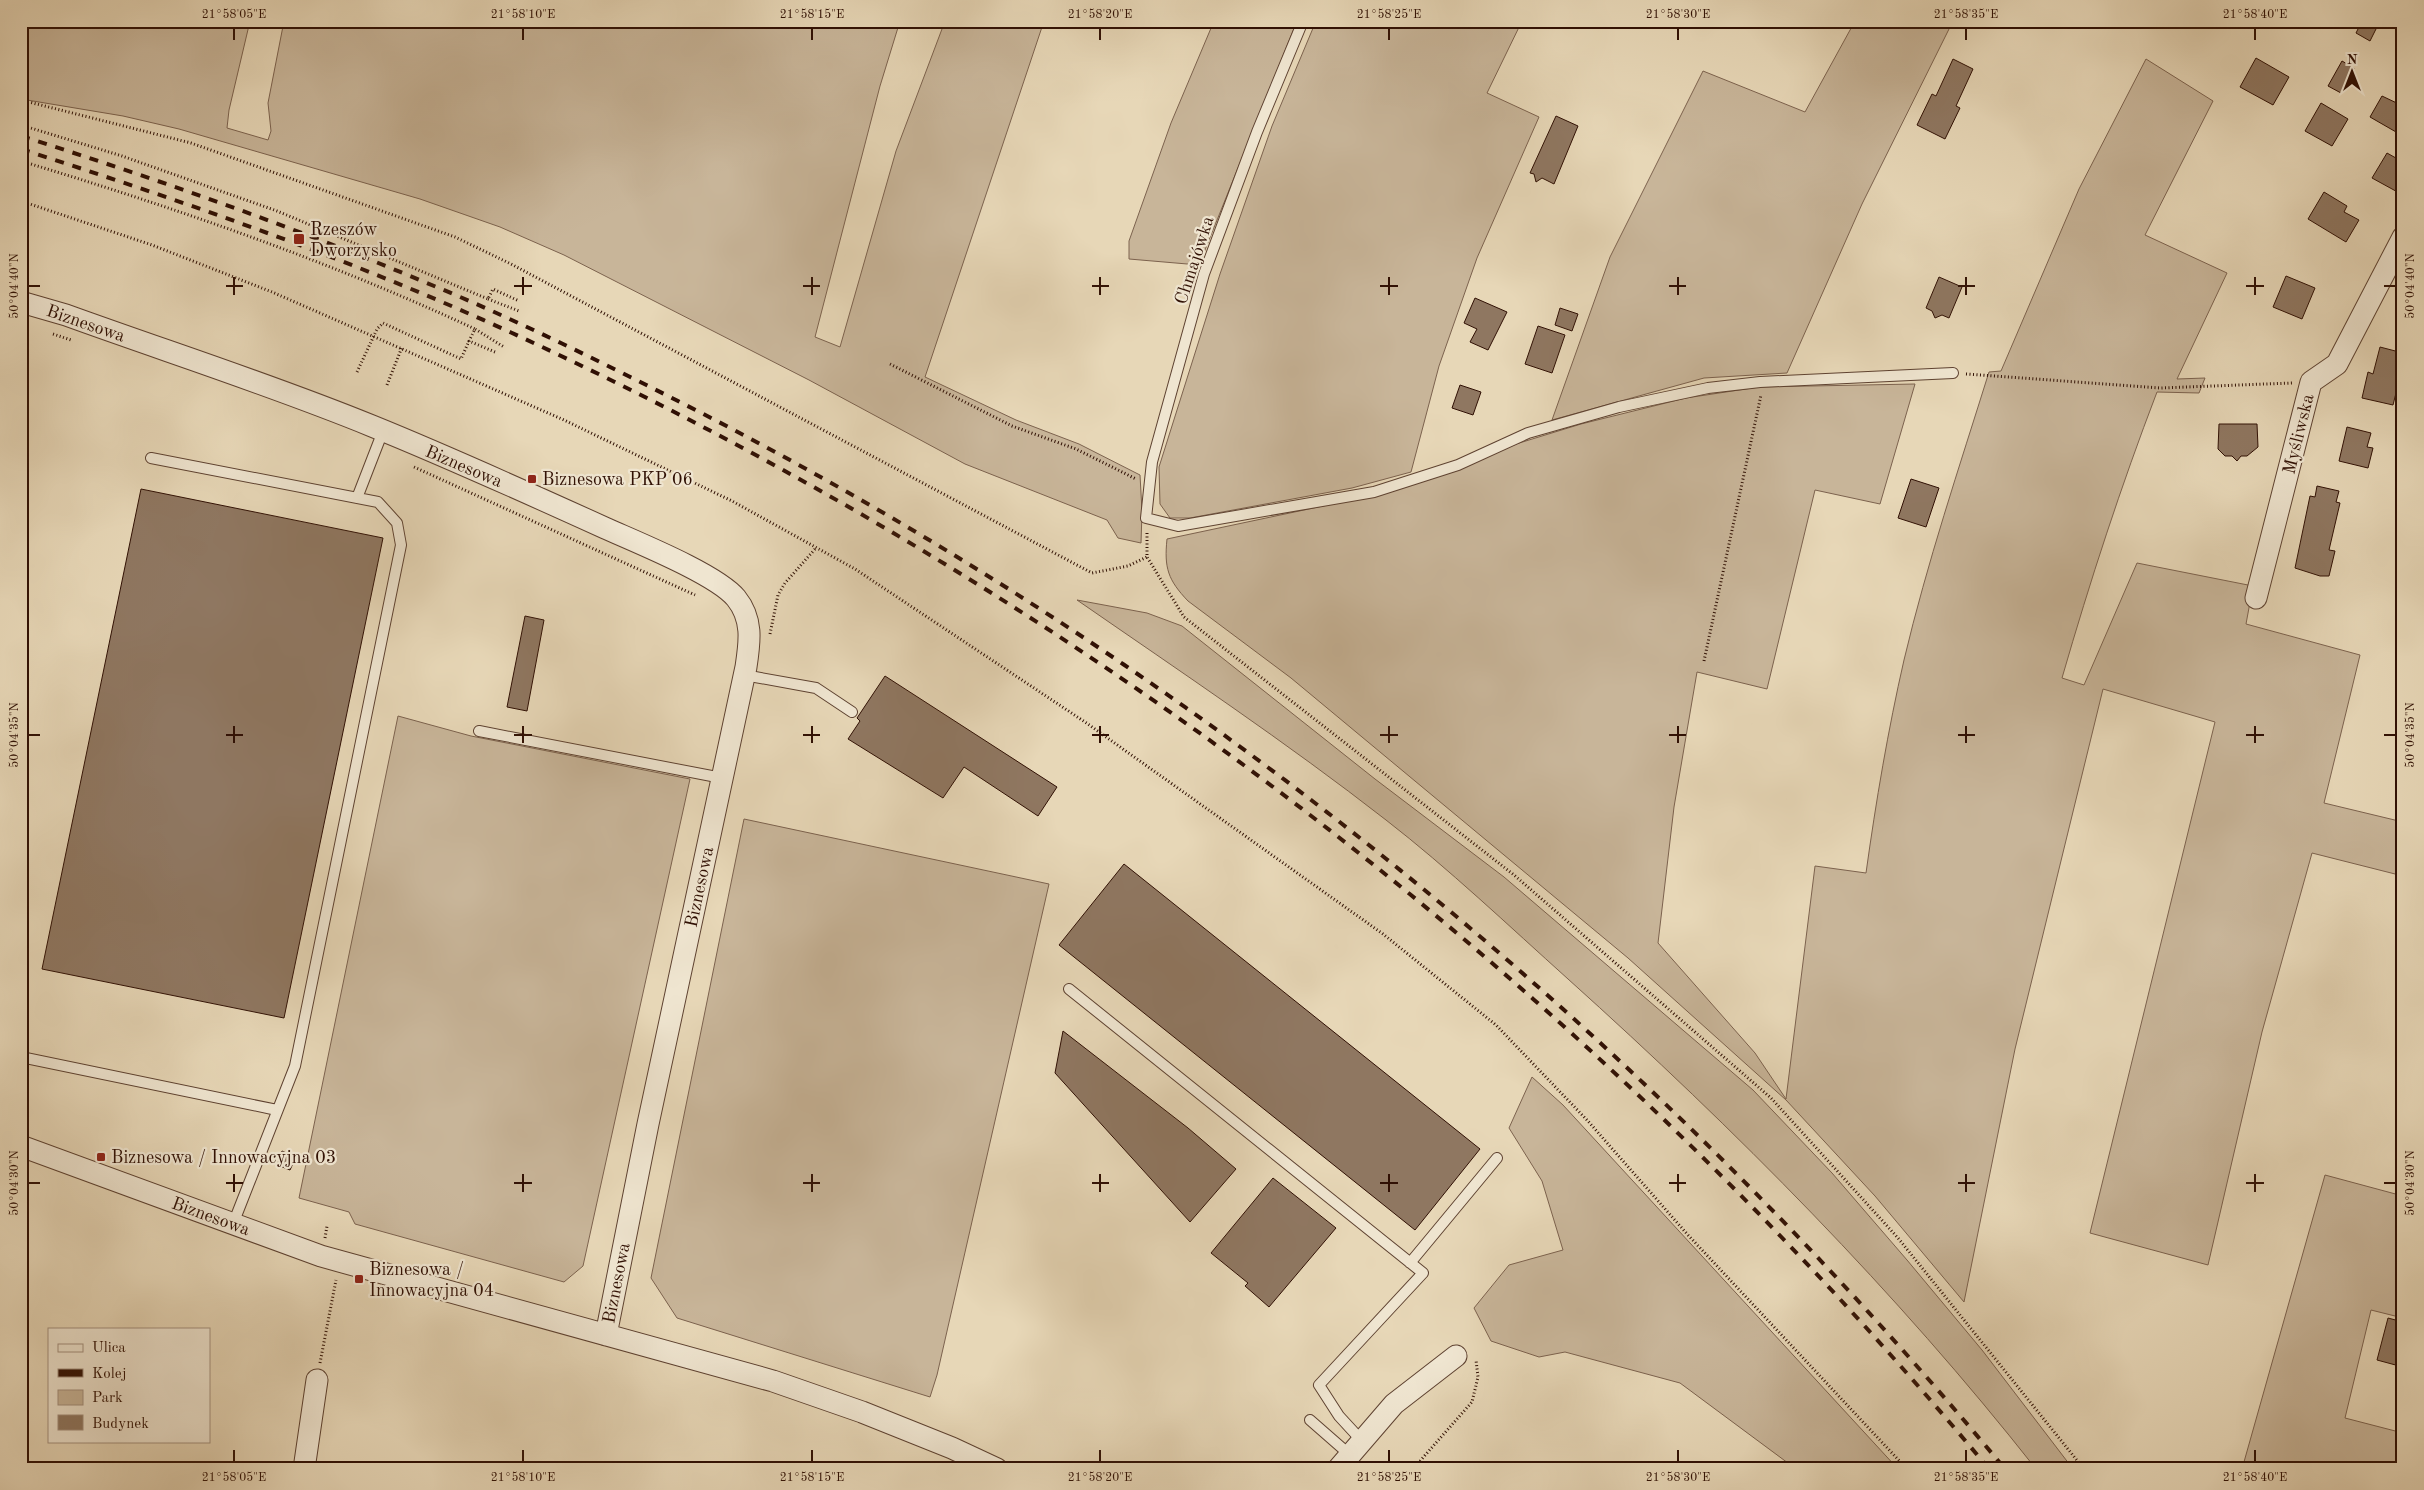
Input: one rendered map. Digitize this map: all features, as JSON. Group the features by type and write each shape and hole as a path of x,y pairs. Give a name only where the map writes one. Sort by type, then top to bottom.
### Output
{"street":[{"name":"Myśliwska","path":"2256,598 2311,382 2337,364 2403,237"},
{"name":"Biznesowa","path":"21,302 66,315 383,431 574,514 718,583 735,597 745,612 749,624 750,639 744,675 646,1133 606,1334 339,1261 21,1146"},
{"path":"606,1334 800,1390 889,1423 998,1469"},
{"path":"1350,1455 1394,1404 1456,1356"},
{"path":"304,1469 317,1380"}],"lane":[{"name":"Chmajówka","path":"1146,518 1152,462 1204,274 1257,132 1303,21"},
{"path":"1146,518 1178,526 1374,492 1458,465 1528,433 1619,407 1708,388 1763,382 1953,373"},
{"path":"357,498 383,431"},
{"path":"151,458 378,502 397,523 401,545 295,1066 233,1224"},
{"path":"744,675 816,688 852,712"},
{"path":"479,731 722,778"},
{"path":"1069,989 1423,1273 1319,1385 1339,1416 1350,1455"},
{"path":"21,1057 277,1110"},
{"path":"1410,1262 1497,1158"},
{"path":"1310,1420 1350,1455"}],"path":[{"path":"21,100 191,143 456,237 511,264 1092,573 1128,566 1147,556"},
{"path":"21,125 122,156 277,211 519,311"},
{"path":"21,161 111,188 273,245 415,301 475,329 504,347"},
{"path":"21,201 152,245 272,292 402,347 564,420 732,501 855,569 1085,722 1383,934 1496,1025 1587,1120 1688,1235 1907,1469"},
{"path":"488,299 493,290 519,301"},
{"path":"357,372 377,328 383,323 461,359 475,329"},
{"path":"48,333 75,342"},
{"path":"469,341 494,352"},
{"path":"387,385 402,347"},
{"path":"890,364 1012,426 1076,449 1150,486"},
{"path":"1953,373 2160,388 2311,382"},
{"path":"1704,661 1763,382"},
{"path":"412,466 702,598"},
{"path":"1146,518 1147,556 1184,617 1514,875 1771,1098 1898,1238 2084,1469"},
{"path":"776,606 778,595 785,583 816,548"},
{"path":"317,1380 339,1261"},
{"path":"1413,1469 1472,1402 1478,1377 1476,1356 1456,1356"}],"green space":[{"path":"21,21 250,21 229,110 227,128 268,140 271,131 268,103 284,21 900,21 880,86 815,337 840,347 896,151 945,21 1044,21 925,377 1016,420 1079,444 1140,475 1141,543 1118,538 1107,520 965,464 809,380 564,255 500,227 420,199 179,129 123,116 21,99"},
{"path":"1214,21 1297,21 1199,265 1129,259 1129,241 1171,123"},
{"path":"1316,21 1522,21 1487,93 1539,117 1477,258 1439,366 1411,472 1352,488 1190,518 1170,518 1160,504 1159,467 1220,274 1272,126"},
{"path":"1855,21 1953,21 1862,204 1787,373 1704,378 1552,420 1610,257 1703,71 1805,112"},
{"path":"2146,59 2213,101 2145,235 2227,273 2177,379 2205,378 2199,393 2157,392 2106,534 2062,678 2084,685 2137,563 2253,586 2246,624 2360,655 2324,803 2403,822 2403,876 2312,853 2262,1032 2208,1265 2090,1233 2215,722 2103,689 2015,1049 1964,1302 1875,1196 1786,1100 1628,958 1291,678 1188,601 1176,587 1169,573 1166,558 1167,539 1389,492 1445,474 1516,444 1581,424 1686,398 1759,387 1915,384 1880,504 1815,490 1767,689 1697,672 1674,807 1658,943 1755,1053 1786,1099 1815,866 1866,873 1883,766 1904,660 1933,552 1989,372 2001,371 2079,189"},
{"path":"1077,600 1147,613 1182,626 1375,779 1504,877 1753,1090 1832,1173 1907,1260 1982,1350 2073,1469 2036,1469 1983,1403 1871,1276 1753,1153 1631,1036 1455,877 1409,838 1310,763"},
{"path":"398,716 471,736 690,779 583,1266 564,1282 355,1224 349,1212 299,1198"},
{"path":"744,819 1049,884 937,1375 930,1397 677,1318 651,1278"},
{"path":"1532,1077 1563,1105 1898,1469 1796,1469 1680,1383 1565,1352 1539,1357 1491,1341 1474,1308 1509,1265 1563,1250 1542,1181 1509,1128"},
{"path":"2325,1175 2403,1196 2403,1318 2371,1310 2345,1418 2403,1433 2403,1469 2242,1469"}],"building":[{"path":"2362,21 2380,21 2370,41 2356,33"},
{"path":"2256,58 2289,77 2273,105 2240,87"},
{"path":"1953,59 1973,69 1956,106 1960,108 1945,139 1917,125 1932,94 1936,96"},
{"path":"2342,61 2354,68 2341,93 2328,86"},
{"path":"2382,96 2403,106 2403,136 2370,117"},
{"path":"2321,103 2348,119 2332,146 2305,131"},
{"path":"1556,116 1578,126 1554,184 1542,178 1536,182 1534,174 1530,173"},
{"path":"2387,153 2403,162 2403,195 2372,178"},
{"path":"2324,192 2347,206 2344,212 2359,220 2346,242 2308,219"},
{"path":"2286,276 2315,288 2302,319 2273,307"},
{"path":"1939,277 1962,287 1949,318 1942,315 1935,318 1932,311 1926,308"},
{"path":"1475,298 1507,312 1488,350 1470,342 1477,329 1464,323"},
{"path":"1560,308 1578,314 1572,331 1555,325"},
{"path":"1538,326 1565,335 1552,373 1525,364"},
{"path":"2380,347 2403,353 2403,365 2393,405 2362,398 2368,372 2373,374"},
{"path":"1460,385 1481,392 1473,415 1452,408"},
{"path":"2219,424 2257,424 2258,447 2247,456 2241,456 2237,461 2232,456 2225,456 2218,449"},
{"path":"2347,427 2371,433 2367,447 2373,448 2368,468 2339,461"},
{"path":"1911,479 1939,488 1926,527 1898,518"},
{"path":"2317,486 2339,491 2336,502 2340,503 2329,550 2335,551 2329,576 2320,576 2295,568 2310,496 2315,497"},
{"path":"141,489 383,538 284,1018 42,969"},
{"path":"525,616 544,620 527,711 507,707"},
{"path":"885,676 1057,787 1038,816 964,767 943,798 848,739 860,721 857,718"},
{"path":"1124,864 1480,1149 1415,1230 1059,945"},
{"path":"1063,1031 1188,1128 1236,1169 1190,1222 1055,1073"},
{"path":"282,1151 296,1157 290,1170 277,1165"},
{"path":"1273,1178 1336,1228 1269,1307 1245,1286 1248,1283 1211,1253"},
{"path":"2388,1318 2403,1322 2403,1367 2377,1360"}],"railway":[{"path":"21,136 173,186 273,222 454,294 518,323 676,400 865,502 1048,614 1225,736 1395,866 1558,1005 1714,1152 1863,1307 2005,1469"},
{"path":"21,149 284,239 413,290 540,346 747,450 948,566 1141,692 1326,828 1504,974 1674,1129 1836,1295 1989,1469"}],"place":[{"name":"Rzeszów Dworzysko","path":"299,239"},
{"name":"Biznesowa PKP 06","path":"532,479"},
{"name":"Biznesowa / Innowacyjna 03","path":"101,1157"},
{"name":"Biznesowa / Innowacyjna 04","path":"359,1279"}]}
